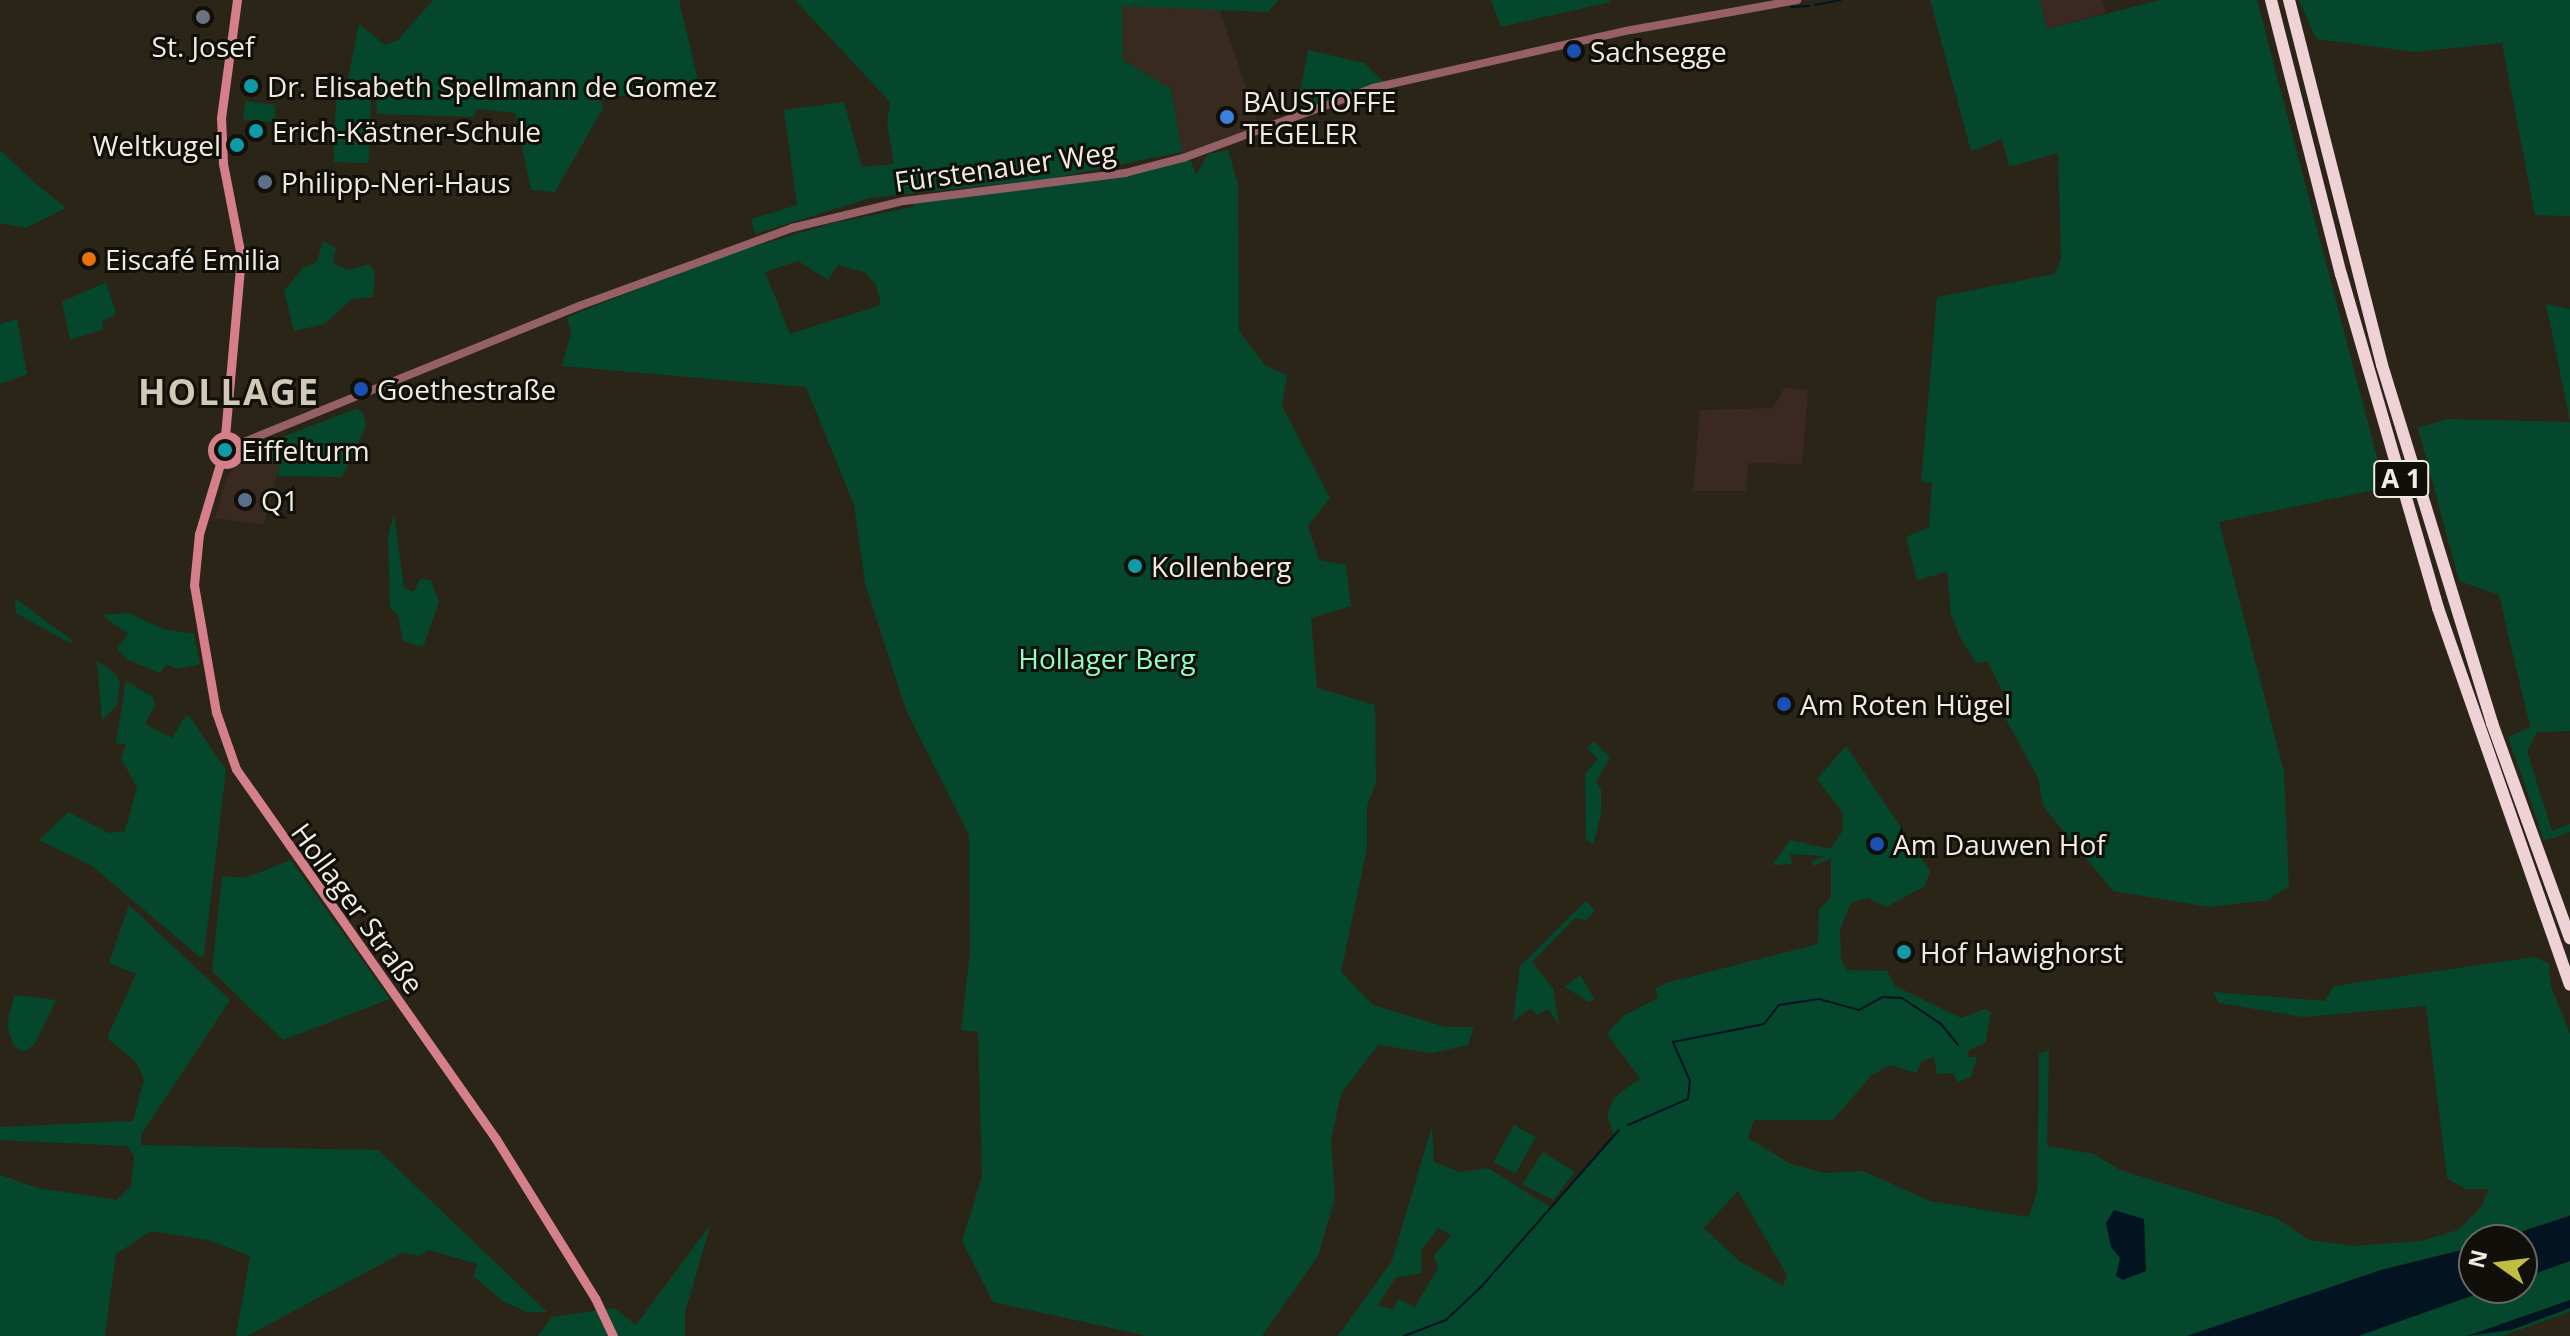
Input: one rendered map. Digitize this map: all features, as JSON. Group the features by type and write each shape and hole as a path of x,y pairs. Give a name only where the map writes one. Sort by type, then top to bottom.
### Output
{"highway":[{"name":"A 1","path":"2271,0 2341,274 2438,608 2570,985"},
{"name":"A 1","path":"2289,0 2387,380 2492,723 2570,938"}],"main road":[{"path":"225,436 239,444 236,460 220,464 211,449 225,436 241,256 223,163 221,118 237,0"},
{"name":"Hollager Straße","path":"220,464 199,534 194,585 216,712 236,769 496,1139 595,1298 613,1336"}],"street":[{"name":"Fürstenauer Weg","path":"239,444 579,306 808,224 904,201 1125,173 1183,158 1386,84 1797,0"}],"shaded area":[{"path":"2040,0 2102,0 2106,13 2046,29"},
{"path":"1122,6 1219,8 1260,129 1183,158 1171,89 1123,60"},
{"path":"1784,388 1808,390 1802,464 1748,463 1746,491 1693,491 1700,410 1773,408"},
{"path":"248,455 281,459 264,525 215,518 227,476"}],"green space":[{"path":"433,0 679,0 698,81 601,100 603,108 555,192 531,190 515,113 476,109 474,117 377,114 376,97 345,93 359,24 385,45 398,40"},
{"path":"795,0 1278,0 1268,12 1122,6 1123,60 1171,89 1182,152 1049,179 870,198 755,234 751,219 797,205 784,110 844,102 862,167 894,164 887,122 890,102"},
{"path":"1491,0 1609,0 1610,2 1501,27"},
{"path":"1930,0 2040,0 2047,29 2160,0 2257,0 2385,488 2219,522 2284,772 2289,886 2268,900 2209,907 2113,891 2043,806 2038,778 1997,703 2005,696 1987,661 1976,663 1961,639 1951,614 1947,572 1917,580 1906,537 1929,527 1932,483 1921,482 1937,297 2055,274 2061,259 2058,153 2009,167 2002,139 1971,151"},
{"path":"2299,0 2570,0 2570,216 2535,215 2502,43 2415,52 2316,39"},
{"path":"1308,50 1364,63 1386,84 1306,110 1300,94"},
{"path":"336,98 371,99 369,163 334,162"},
{"path":"245,101 275,105 275,122 243,120"},
{"path":"0,150 66,208 26,228 0,223"},
{"name":"Hollager Berg","path":"1228,150 1238,184 1239,331 1266,366 1287,375 1282,406 1330,498 1308,526 1319,560 1346,565 1351,606 1311,618 1317,688 1375,705 1376,783 1367,806 1367,848 1341,972 1373,1005 1445,1027 1474,1027 1468,1045 1431,1053 1378,1045 1341,1094 1331,1140 1335,1198 1318,1256 1262,1336 1147,1336 993,1302 962,1241 982,1176 978,1032 961,1030 970,952 969,835 906,710 865,583 854,505 806,387 562,366 571,333 567,317 734,252 834,223 913,207 916,200 1097,178 1189,156 1196,175 1208,154","holes":["798,261 828,280 838,265 864,272 876,284 881,305 790,334 765,272"]},
{"path":"323,241 336,248 333,262 339,266 349,270 369,264 375,272 373,297 352,299 324,324 294,331 284,291 303,268 317,262"},
{"path":"106,282 116,314 102,321 104,329 70,340 62,302"},
{"path":"2546,304 2570,309 2570,421"},
{"path":"17,319 27,374 0,384 0,324"},
{"path":"356,409 363,412 366,426 342,477 277,476 281,459 248,455 253,448"},
{"path":"2447,419 2570,422 2570,731 2537,732 2527,751 2552,831 2570,824 2570,832 2553,838 2544,840 2508,737 2530,727 2499,595 2459,581 2418,428"},
{"path":"394,514 404,588 414,592 420,579 431,580 439,602 423,647 403,641 398,615 390,607 388,536"},
{"path":"15,598 72,640 71,644 16,613"},
{"path":"129,613 163,629 194,634 200,664 177,669 166,664 160,673 128,660 117,649 128,634 102,615"},
{"path":"97,661 116,674 120,683 117,705 102,720"},
{"path":"126,681 153,697 155,705 145,724 172,738 186,715 190,717 226,770 204,955 200,957 92,866 39,840 68,812 109,833 125,831 137,788 121,758 126,744 116,743"},
{"path":"1593,741 1610,757 1596,782 1601,789 1601,814 1593,845 1586,839 1585,774 1598,759 1587,748"},
{"path":"1846,746 1930,871 1925,886 1886,907 1868,898 1851,903 1840,929 1841,960 1847,970 1887,971 1895,986 1961,1018 1985,1009 1991,1012 1986,1042 1969,1050 1967,1057 1977,1057 1971,1077 1958,1082 1953,1073 1937,1074 1934,1056 1921,1062 1917,1073 1890,1065 1872,1075 1833,1120 1754,1120 1748,1138 1791,1164 1825,1173 1863,1171 1930,1201 2029,1217 2037,1191 2039,1053 2049,1050 2047,1146 2094,1154 2120,1170 2278,1219 2309,1240 2353,1246 2421,1241 2458,1230 2458,1251 2381,1270 2187,1336 1338,1336 1392,1261 1432,1126 1434,1162 1460,1172 1488,1168 1550,1207 1614,1137 1607,1115 1615,1097 1640,1078 1607,1034 1623,1016 1658,998 1655,989 1666,983 1818,944 1819,909 1831,898 1831,858 1813,866 1812,861 1825,856 1790,854 1792,864 1772,865 1790,840 1830,849 1842,832 1843,813 1817,779","holes":["1738,1191 1787,1275 1783,1286 1739,1261 1704,1228","1438,1228 1451,1235 1434,1256 1438,1268 1415,1307 1398,1299 1393,1310 1378,1305 1396,1277 1422,1273 1421,1251"]},
{"path":"291,860 390,999 283,1040 212,971 222,876 245,878"},
{"path":"1586,901 1595,911 1586,920 1575,918 1532,962 1553,988 1559,1025 1548,1009 1537,1015 1531,1008 1513,1021 1520,966"},
{"path":"129,905 230,1000 141,1135 141,1145 378,1150 547,1312 526,1312 503,1301 474,1277 477,1264 429,1250 419,1256 402,1253 247,1336 236,1336 250,1256 208,1240 151,1231 116,1254 105,1336 0,1336 0,1175 38,1188 117,1200 131,1186 134,1156 127,1146 0,1140 0,1127 133,1121 144,1080 136,1062 107,1038 136,974 109,963"},
{"path":"2535,957 2549,964 2551,986 2570,1034 2570,1215 2538,1226 2464,1224 2481,1207 2489,1189 2465,1189 2447,1178 2426,1006 2303,1017 2219,1003 2213,992 2325,1001 2334,986"},
{"path":"1580,975 1594,999 1589,1002 1565,987"},
{"path":"14,995 56,1000 34,1045 23,1052 14,1046 7,1025"},
{"path":"1514,1125 1536,1137 1516,1174 1494,1162"},
{"path":"1543,1152 1575,1172 1553,1200 1522,1184"},
{"path":"711,1224 685,1312 685,1336 538,1336 552,1317 614,1308 636,1325"},
{"path":"2570,1261 2570,1312 2502,1336 2358,1336 2458,1301 2458,1304 2538,1304 2538,1272"}],"water":[{"path":"2114,1210 2144,1219 2146,1271 2123,1280 2116,1276 2120,1258 2111,1247 2106,1223"},
{"path":"2570,1216 2570,1261 2538,1272 2538,1226"},
{"path":"2458,1251 2458,1301 2358,1336 2187,1336 2381,1270"},
{"path":"2570,1300 2570,1308 2511,1330 2467,1336"}],"waterway":[{"path":"1815,5 1841,0"},
{"path":"1791,7 1809,6"},
{"path":"1628,1125 1688,1099 1690,1081 1673,1042 1764,1024 1779,1005 1819,999 1859,1010 1882,997 1902,998 1941,1024 1958,1045"},
{"path":"1404,1336 1446,1320 1481,1287 1619,1130"}],"place":[{"name":"St. Josef","path":"203,17"},
{"name":"Sachsegge","path":"1574,51"},
{"name":"Dr. Elisabeth Spellmann de Gomez","path":"251,86"},
{"name":"BAUSTOFFE TEGELER","path":"1227,117"},
{"name":"Erich-Kästner-Schule","path":"256,131"},
{"name":"Weltkugel","path":"237,145"},
{"name":"Philipp-Neri-Haus","path":"265,182"},
{"name":"Eiscafé Emilia","path":"89,259"},
{"name":"Goethestraße","path":"361,389"},
{"name":"Eiffelturm","path":"225,450"},
{"name":"Q1","path":"245,500"},
{"name":"Kollenberg","path":"1135,566"},
{"name":"Am Roten Hügel","path":"1784,704"},
{"name":"Am Dauwen Hof","path":"1877,844"},
{"name":"Hof Hawighorst","path":"1904,952"}],"district":[{"name":"HOLLAGE","path":"229,392"}]}
